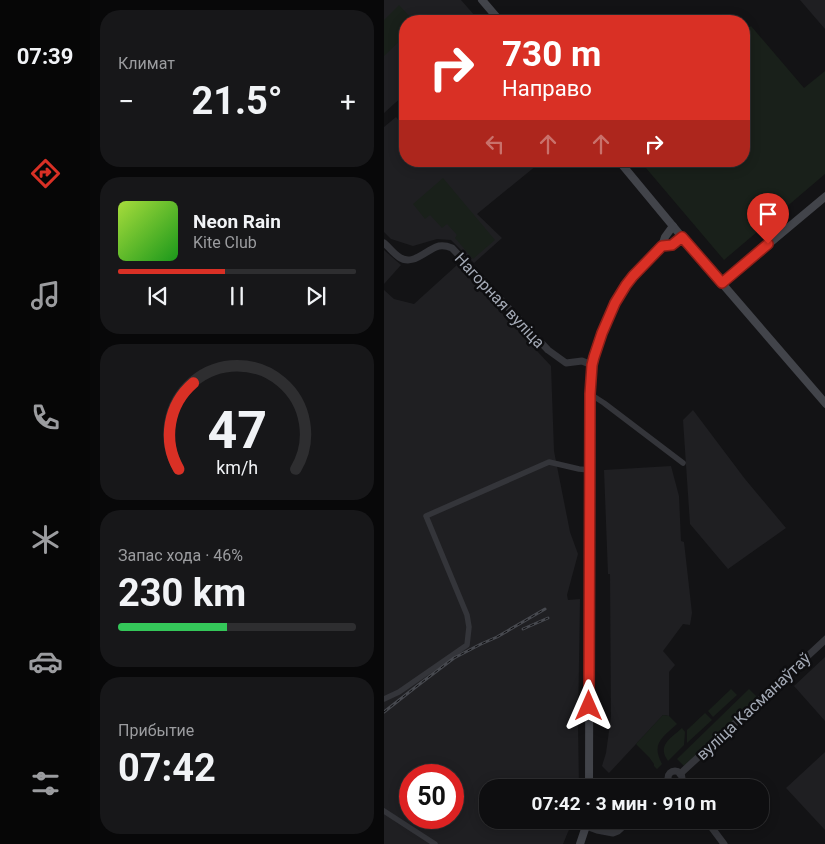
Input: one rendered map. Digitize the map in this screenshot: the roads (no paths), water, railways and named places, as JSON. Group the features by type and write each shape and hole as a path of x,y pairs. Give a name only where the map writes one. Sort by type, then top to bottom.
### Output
{"main road":[{"path":"482,0 495,15"},
{"path":"624,167 825,404"},
{"path":"722,283 825,196"},
{"path":"589,779 590,394 592,365 602,333 615,303 633,276 662,246 665,237 673,226"},
{"path":"662,246 672,245 682,237"},
{"path":"580,844 584,829"}],"street":[{"name":"Нагорная вуліца","path":"384,243 404,259 415,259 437,247 447,246 452,248 548,350 566,363 582,361 592,365"},
{"path":"590,394 604,402 683,463"},
{"path":"384,699 399,692 467,645 469,627 467,615 426,516 549,462 590,470"},
{"name":"вуліца Касманаўтаў","path":"680,774 825,639"},
{"path":"668,779 670,772 675,771 680,774 682,779"},
{"path":"384,811 435,844"},
{"path":"595,829 613,833 620,829"},
{"path":"713,829 724,844"}],"railway":[{"path":"384,712 454,658 497,637 545,609"},
{"path":"523,629 548,618"}]}
